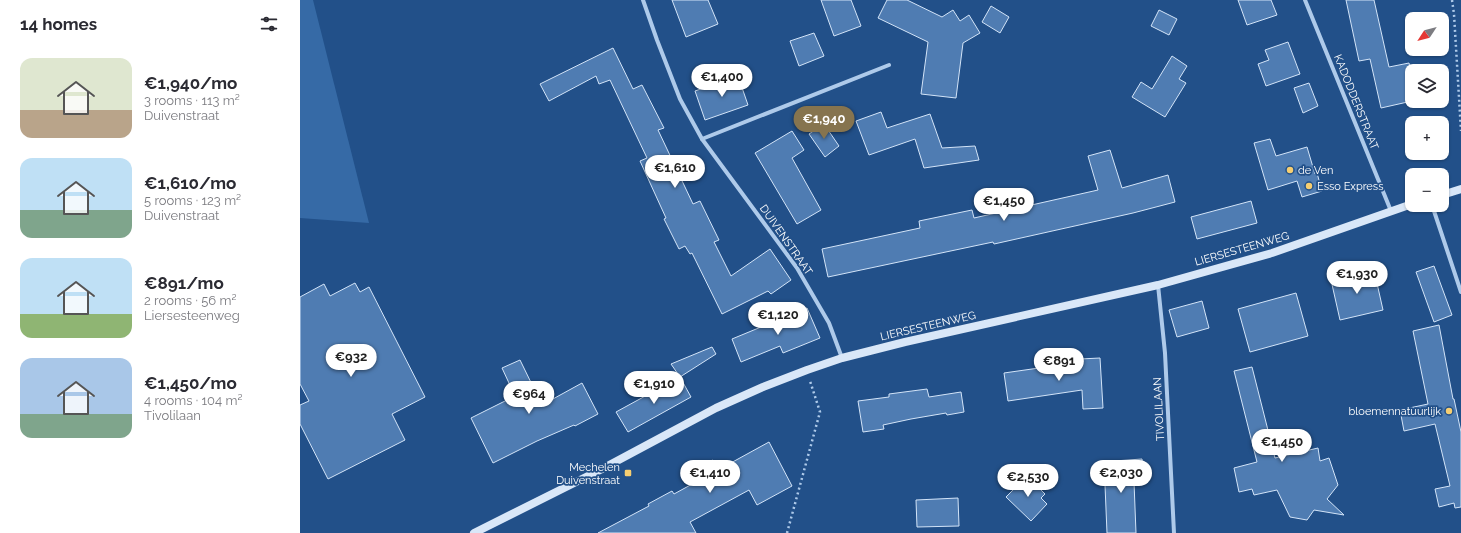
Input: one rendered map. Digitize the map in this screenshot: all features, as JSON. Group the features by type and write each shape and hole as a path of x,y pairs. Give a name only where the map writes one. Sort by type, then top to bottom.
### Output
{"main road":[{"path":"1449,193 1461,189"},
{"name":"LIERSESTEENWEG","path":"474,533 600,470 716,408 763,387 807,370 842,358 913,340 1158,285 1272,253 1405,206"}],"street":[{"name":"DUIVENSTRAAT","path":"643,0 656,40 680,99 702,139 797,268 829,323 842,358"},
{"name":"KADODDERSTRAAT","path":"1305,0 1391,211"},
{"path":"702,139 889,66"},
{"path":"1434,212 1461,292"},
{"name":"TIVOLILAAN","path":"1158,285 1165,353 1174,533"}],"path":[{"path":"1452,0 1461,131"},
{"path":"787,533 820,412 807,370"}],"shaded area":[{"path":"300,0 313,0 369,223 300,218"}],"building":[{"path":"672,0 708,0 718,24 686,37"},
{"path":"821,0 851,0 861,26 834,36"},
{"path":"887,0 907,0 942,17 953,10 960,21 969,15 980,33 963,43 956,98 921,94 928,42 878,18"},
{"path":"1238,0 1271,0 1277,15 1247,25"},
{"path":"1346,0 1374,0 1389,67 1409,63 1405,64 1405,103 1381,108 1370,59 1359,61"},
{"path":"991,6 1009,17 1000,33 982,22"},
{"path":"1159,10 1177,19 1169,35 1151,26"},
{"path":"814,33 824,56 799,66 790,41"},
{"path":"1288,42 1300,74 1266,86 1258,64 1269,60 1265,50"},
{"path":"613,48 633,89 642,85 664,128 658,130 693,204 700,201 719,240 714,242 731,276 770,249 791,280 771,294 768,291 722,314 692,253 690,254 685,246 679,249 664,219 666,218 640,161 647,158 610,80 599,84 596,76 549,101 540,84"},
{"path":"1172,56 1187,66 1179,79 1186,83 1165,117 1132,97 1141,82 1152,89"},
{"path":"738,76 748,105 705,120 695,91"},
{"path":"1309,83 1318,106 1303,113 1294,88"},
{"path":"881,112 887,128 930,114 942,148 975,146 979,160 924,168 915,139 869,155 856,121"},
{"path":"824,124 839,146 825,157 809,134"},
{"path":"792,131 804,150 792,158 821,210 797,224 755,153"},
{"path":"1270,139 1276,156 1307,147 1322,191 1302,197 1297,181 1268,190 1254,143"},
{"path":"1110,150 1122,188 1168,175 1175,202 1133,213 994,244 993,242 828,277 822,249 920,228 919,221 972,210 974,218 1098,190 1088,156"},
{"path":"1251,201 1257,223 1197,239 1191,217"},
{"path":"1434,266 1452,315 1434,322 1416,272"},
{"path":"1374,270 1383,310 1340,320 1331,280"},
{"path":"355,283 360,292 369,287 425,397 392,414 405,440 328,479 300,424 300,405 309,401 300,384 300,297 324,284 330,296"},
{"path":"1296,293 1308,336 1250,352 1238,309"},
{"path":"1202,301 1209,328 1177,337 1169,310"},
{"path":"807,308 820,338 783,353 780,346 741,362 732,339"},
{"path":"1439,325 1461,432 1461,507 1455,508 1454,503 1439,507 1435,489 1450,486 1435,424 1404,431 1400,410 1428,404 1413,331"},
{"path":"712,347 716,354 680,377 671,364"},
{"path":"1100,358 1103,408 1083,409 1082,390 1008,401 1004,373 1081,362 1080,359"},
{"path":"520,360 542,405 582,383 598,414 575,426 574,425 537,441 493,463 471,418 515,396 502,368"},
{"path":"1252,367 1275,458 1318,448 1320,461 1329,458 1338,485 1327,499 1344,515 1314,510 1307,520 1290,517 1277,490 1254,495 1252,489 1239,492 1234,468 1257,462 1234,371"},
{"path":"680,377 691,397 628,432 616,412"},
{"path":"927,389 929,397 961,392 964,412 947,415 946,413 911,419 883,425 884,429 863,432 858,401 889,397 889,394"},
{"path":"769,442 792,486 757,505 749,490 690,522 696,533 598,533 649,506 648,504 672,491 674,494 705,477 700,467 713,460 718,470"},
{"path":"1142,459 1144,481 1134,482 1136,533 1107,533 1105,485 1103,485 1100,462"},
{"path":"1027,476 1045,494 1041,498 1047,504 1031,521 1006,497"},
{"path":"958,498 959,526 917,527 916,500"}],"place":[{"name":"de Ven","path":"1290,170"},
{"name":"Esso Express","path":"1309,186"},
{"name":"bloemennatuurlijk","path":"1449,411"},
{"name":"Mechelen Duivenstraat","path":"628,473"}]}
